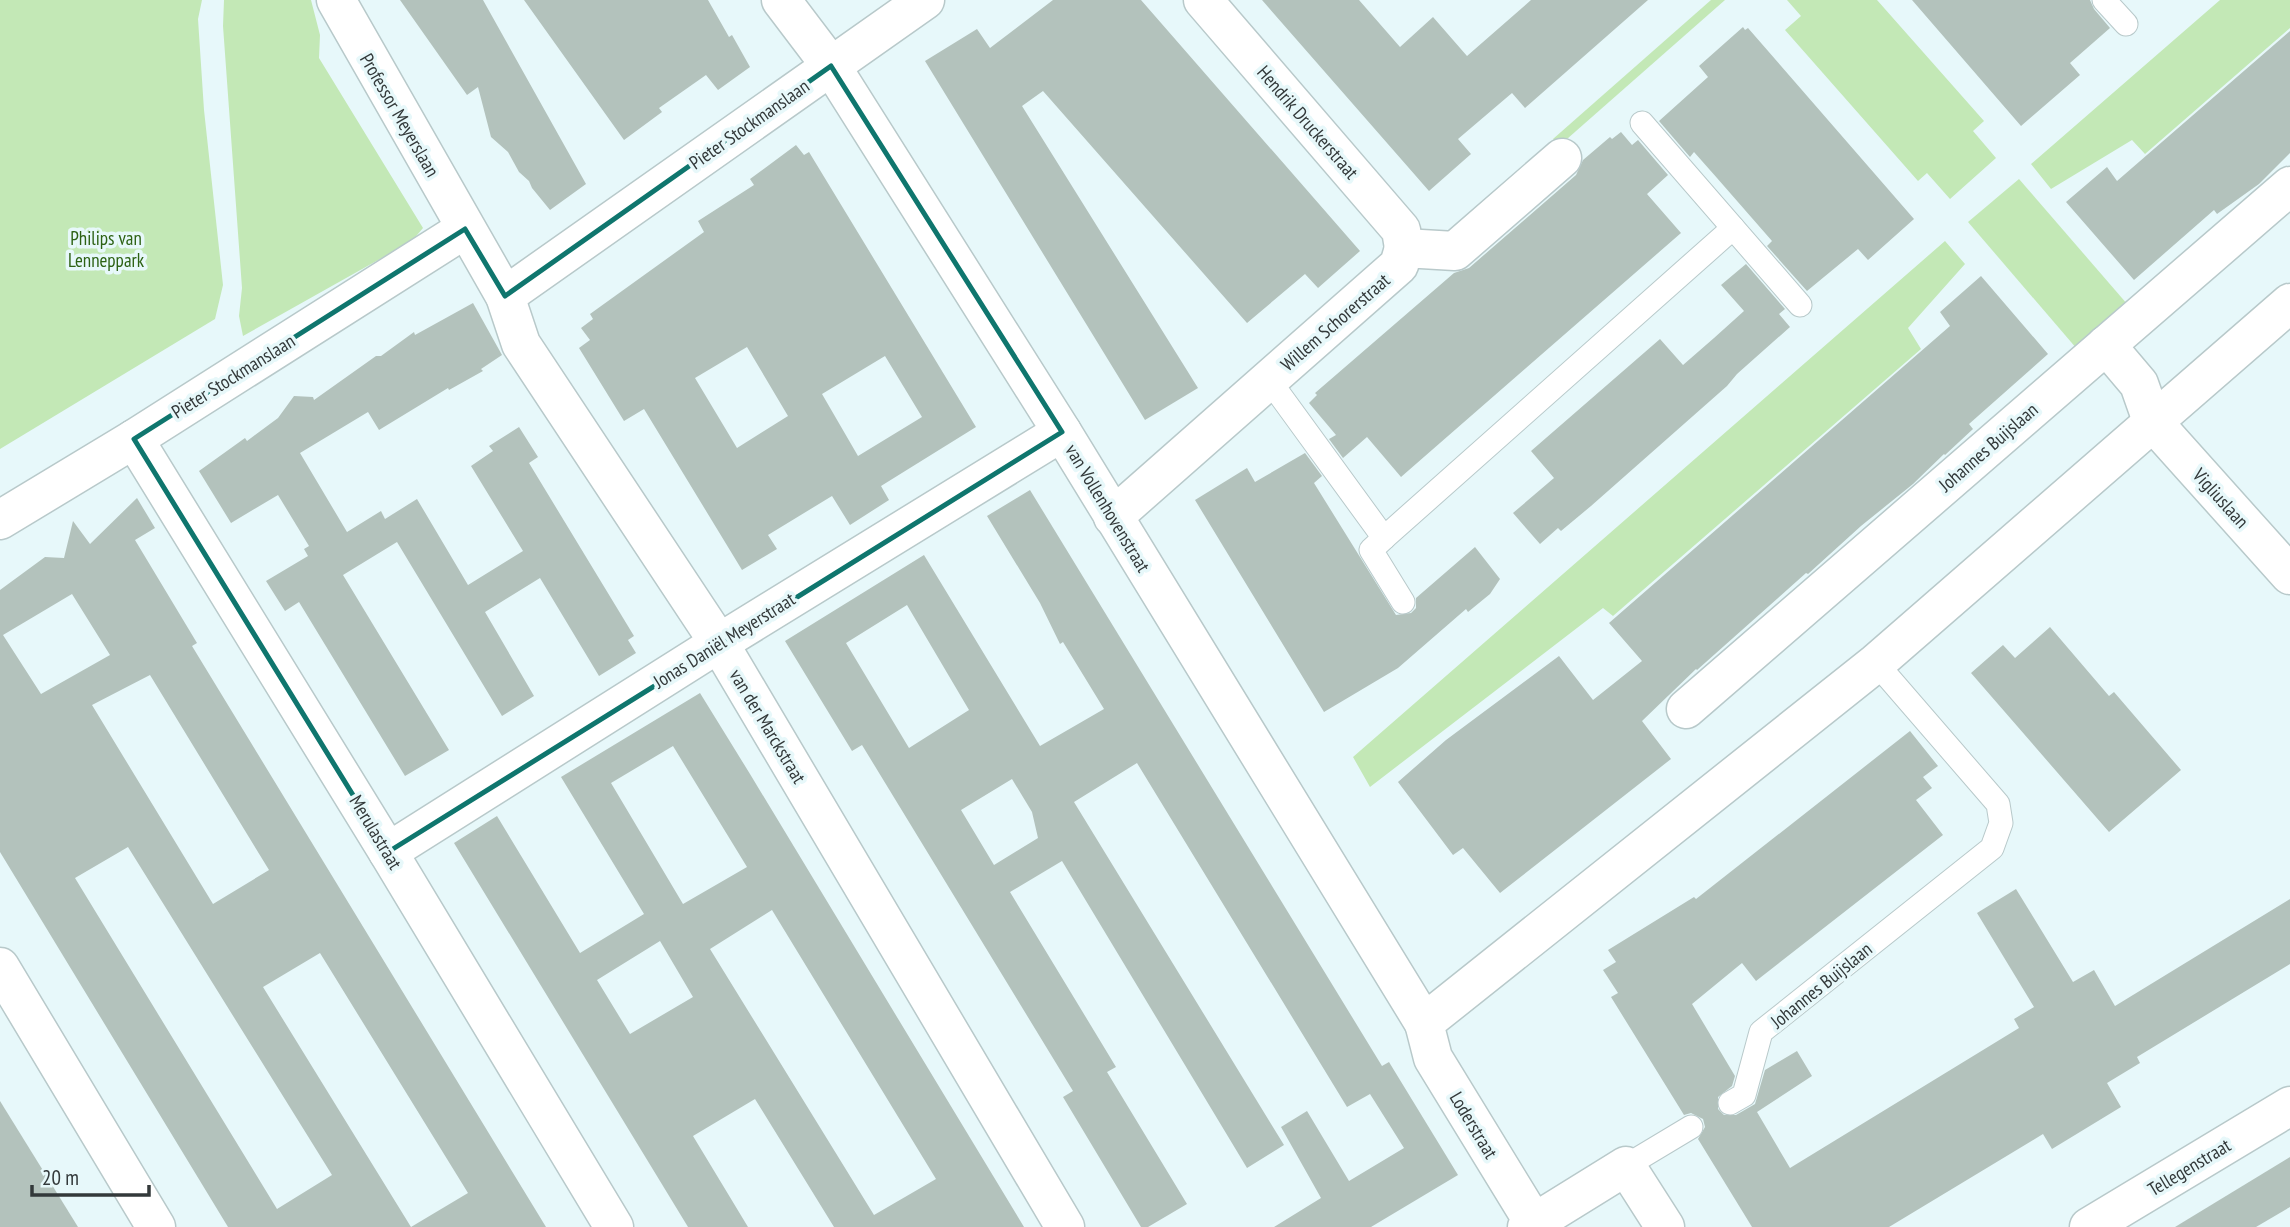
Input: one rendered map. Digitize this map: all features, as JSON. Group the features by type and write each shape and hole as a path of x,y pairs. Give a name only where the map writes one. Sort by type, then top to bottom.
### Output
{"street":[{"name":"Professor Meyerslaan","path":"336,0 465,229"},
{"name":"van Vollenhovenstraat","path":"781,0 831,66 1062,432 1424,1023"},
{"name":"Pieter Stockmanslaan","path":"505,296 925,0"},
{"name":"Hendrik Druckerstraat","path":"1203,0 1401,230 1404,248"},
{"path":"1404,248 1455,251 1562,158"},
{"name":"Johannes Buijslaan","path":"1686,709 2290,186"},
{"name":"van der Marckstraat","path":"465,229 505,296 521,344 719,643 1065,1227"},
{"name":"Pieter Stockmanslaan","path":"0,520 134,439 465,229"},
{"name":"Willem Schorerstraat","path":"1113,517 1399,265 1404,248"},
{"path":"1424,1023 1876,663 2290,303"},
{"path":"2106,345 2139,384 2152,421"},
{"name":"Vigliuslaan","path":"2152,421 2290,575"},
{"name":"Jonas Daniël Meyerstraat","path":"388,852 719,643 1062,432"},
{"name":"Merulastraat","path":"134,439 614,1227"},
{"path":"0,967 156,1227"},
{"name":"Loderstraat","path":"1424,1023 1433,1058 1530,1225"},
{"name":"Tellegenstraat","path":"2089,1227 2290,1106"},
{"path":"1530,1225 1626,1166 1665,1227"}],"lane":[{"path":"2104,0 2126,24"},
{"path":"1642,123 1800,305"},
{"path":"1403,602 1371,550 1733,228"},
{"path":"1269,380 1384,538"},
{"name":"Johannes Buijslaan","path":"1730,1104 1744,1095 1761,1032 1992,848 2001,823 1998,804 1876,663"},
{"path":"1626,1166 1691,1127"}],"highlighted area":[{"path":"831,66 1062,432 388,852 134,439 465,229 505,296"}],"green space":[{"name":"Philips van Lenneppark","path":"0,0 202,0 198,19 204,110 223,285 215,319 0,449"},
{"path":"224,0 311,0 320,35 319,58 423,228 412,241 243,336 239,316 242,288 223,26"},
{"path":"1711,0 1725,0 1559,146 1553,139"},
{"path":"1787,0 1877,0 1984,121 1973,131 1996,158 1950,199 1927,173 1918,181 1785,30 1801,16"},
{"path":"2220,0 2290,0 2290,28 2145,154 2132,140 2051,189 2031,164"},
{"path":"2019,179 2128,305 2077,349 1968,222"},
{"path":"1945,241 1965,264 1908,328 1921,349 1613,616 1603,608 1370,787 1353,757"}],"building":[{"path":"400,0 483,0 586,184 550,210 519,172 508,152 491,137 478,87 467,95"},
{"path":"524,0 708,0 750,67 718,90 706,75 659,108 662,112 624,140"},
{"path":"1053,0 1141,0 1360,251 1318,288 1305,274 1247,323 1043,91 1022,106 1198,388 1145,420 925,61 977,29 990,48"},
{"path":"1262,0 1359,0 1400,47 1433,17 1467,56 1531,0 1648,0 1525,108 1512,93 1458,139 1471,154 1429,191"},
{"path":"1912,0 2090,0 2110,28 2070,63 2080,75 2021,126"},
{"path":"1743,27 1745,30 1748,28 1914,219 1868,260 1858,249 1807,291 1767,246 1772,241 1694,152 1690,157 1659,121 1708,77 1699,66"},
{"path":"2290,31 2290,153 2259,184 2217,214 2214,210 2134,280 2066,202 2107,167 2117,181"},
{"path":"1621,132 1632,145 1638,140 1668,175 1647,194 1681,233 1401,477 1367,437 1343,458 1329,439 1336,435 1309,403 1317,395 1315,393 1454,273 1469,268 1576,175 1583,160 1610,137 1612,139"},
{"path":"796,145 804,155 809,152 976,427 881,486 889,500 850,525 832,496 768,535 777,549 742,570 644,409 624,421 579,348 590,340 581,328 593,319 590,314 704,232 698,221 754,185 750,179","holes":["747,347 788,416 737,448 695,378","885,356 922,417 858,456 822,394"]},
{"path":"1746,264 1785,309 1779,314 1790,327 1591,506 1561,531 1558,528 1540,544 1513,513 1554,478 1531,451 1660,339 1683,365 1744,311 1721,285"},
{"path":"1981,276 2048,354 1969,424 1973,429 1913,484 1696,669 1642,721 1671,759 1500,893 1463,848 1453,855 1398,782 1446,740 1559,656 1593,700 1642,661 1609,623 1950,326 1940,312"},
{"path":"473,303 502,355 481,369 483,371 449,390 448,388 379,430 368,412 300,453 347,532 381,511 385,519 417,499 468,585 523,551 471,466 493,451 489,446 519,427 538,457 529,463 634,636 628,640 636,653 599,676 540,578 485,612 534,696 502,716 397,542 343,575 449,750 405,776 299,602 285,611 266,581 308,556 304,549 309,546 278,495 231,523 199,471 278,418 294,396 313,397 314,400 414,332 415,335"},
{"path":"1305,453 1322,476 1314,483 1396,615 1411,613 1416,608 1416,598 1475,547 1500,579 1490,594 1468,612 1466,609 1398,668 1324,712 1195,500 1247,468 1255,482"},
{"path":"1030,490 1382,1066 1389,1062 1458,1175 1371,1227 1274,1227 1321,1198 1281,1127 1307,1111 1349,1181 1404,1148 1370,1094 1347,1107 1137,763 1074,802 1284,1145 1247,1168 1062,861 1010,892 1116,1067 1107,1072 1187,1204 1148,1227 1141,1227 1063,1097 1073,1091 862,745 852,751 785,641 924,555 1040,746 1104,709 1063,642 1060,644 1040,603 987,516","holes":["907,605 969,710 909,748 846,643","1012,779 1032,812 1038,838 994,865 961,810"]},
{"path":"137,498 155,528 135,540 197,643 192,646 546,1227 411,1227 228,1227 0,852 0,590 45,557 64,558 73,521 90,544","holes":["72,594 110,655 41,694 3,635","150,675 269,870 213,904 92,705","128,847 332,1175 277,1209 75,878","320,953 468,1193 411,1227 263,987"]},
{"path":"2050,627 2109,696 2114,692 2181,770 2109,832 1971,673 2003,645 2015,658"},
{"path":"700,693 1024,1227 834,1227 755,1099 693,1136 748,1227 688,1227 454,843 497,816 580,953 644,914 561,777","holes":["673,746 747,867 683,904 611,783","772,910 936,1179 874,1215 710,949","660,941 693,997 630,1034 597,980"]},
{"path":"1910,731 1938,766 1923,777 1932,788 1916,800 1943,835 1756,981 1742,963 1692,1004 1735,1076 1732,1086 1718,1097 1718,1109 1724,1115 1736,1115 1755,1104 1765,1070 1797,1051 1812,1076 1757,1112 1790,1168 2019,1028 2014,1019 2034,1007 1977,913 2016,889 2073,982 2094,970 2115,1006 2290,899 2290,964 2137,1057 2140,1063 2107,1083 2121,1107 2052,1149 2043,1134 1889,1227 1752,1227 1698,1139 1705,1127 1703,1119 1691,1113 1684,1115 1611,997 1618,993 1603,970 1616,962 1608,950 1694,897 1696,899"},
{"path":"0,1101 78,1227 0,1227"},
{"path":"2290,1157 2290,1207 2256,1227 2175,1227"}]}
